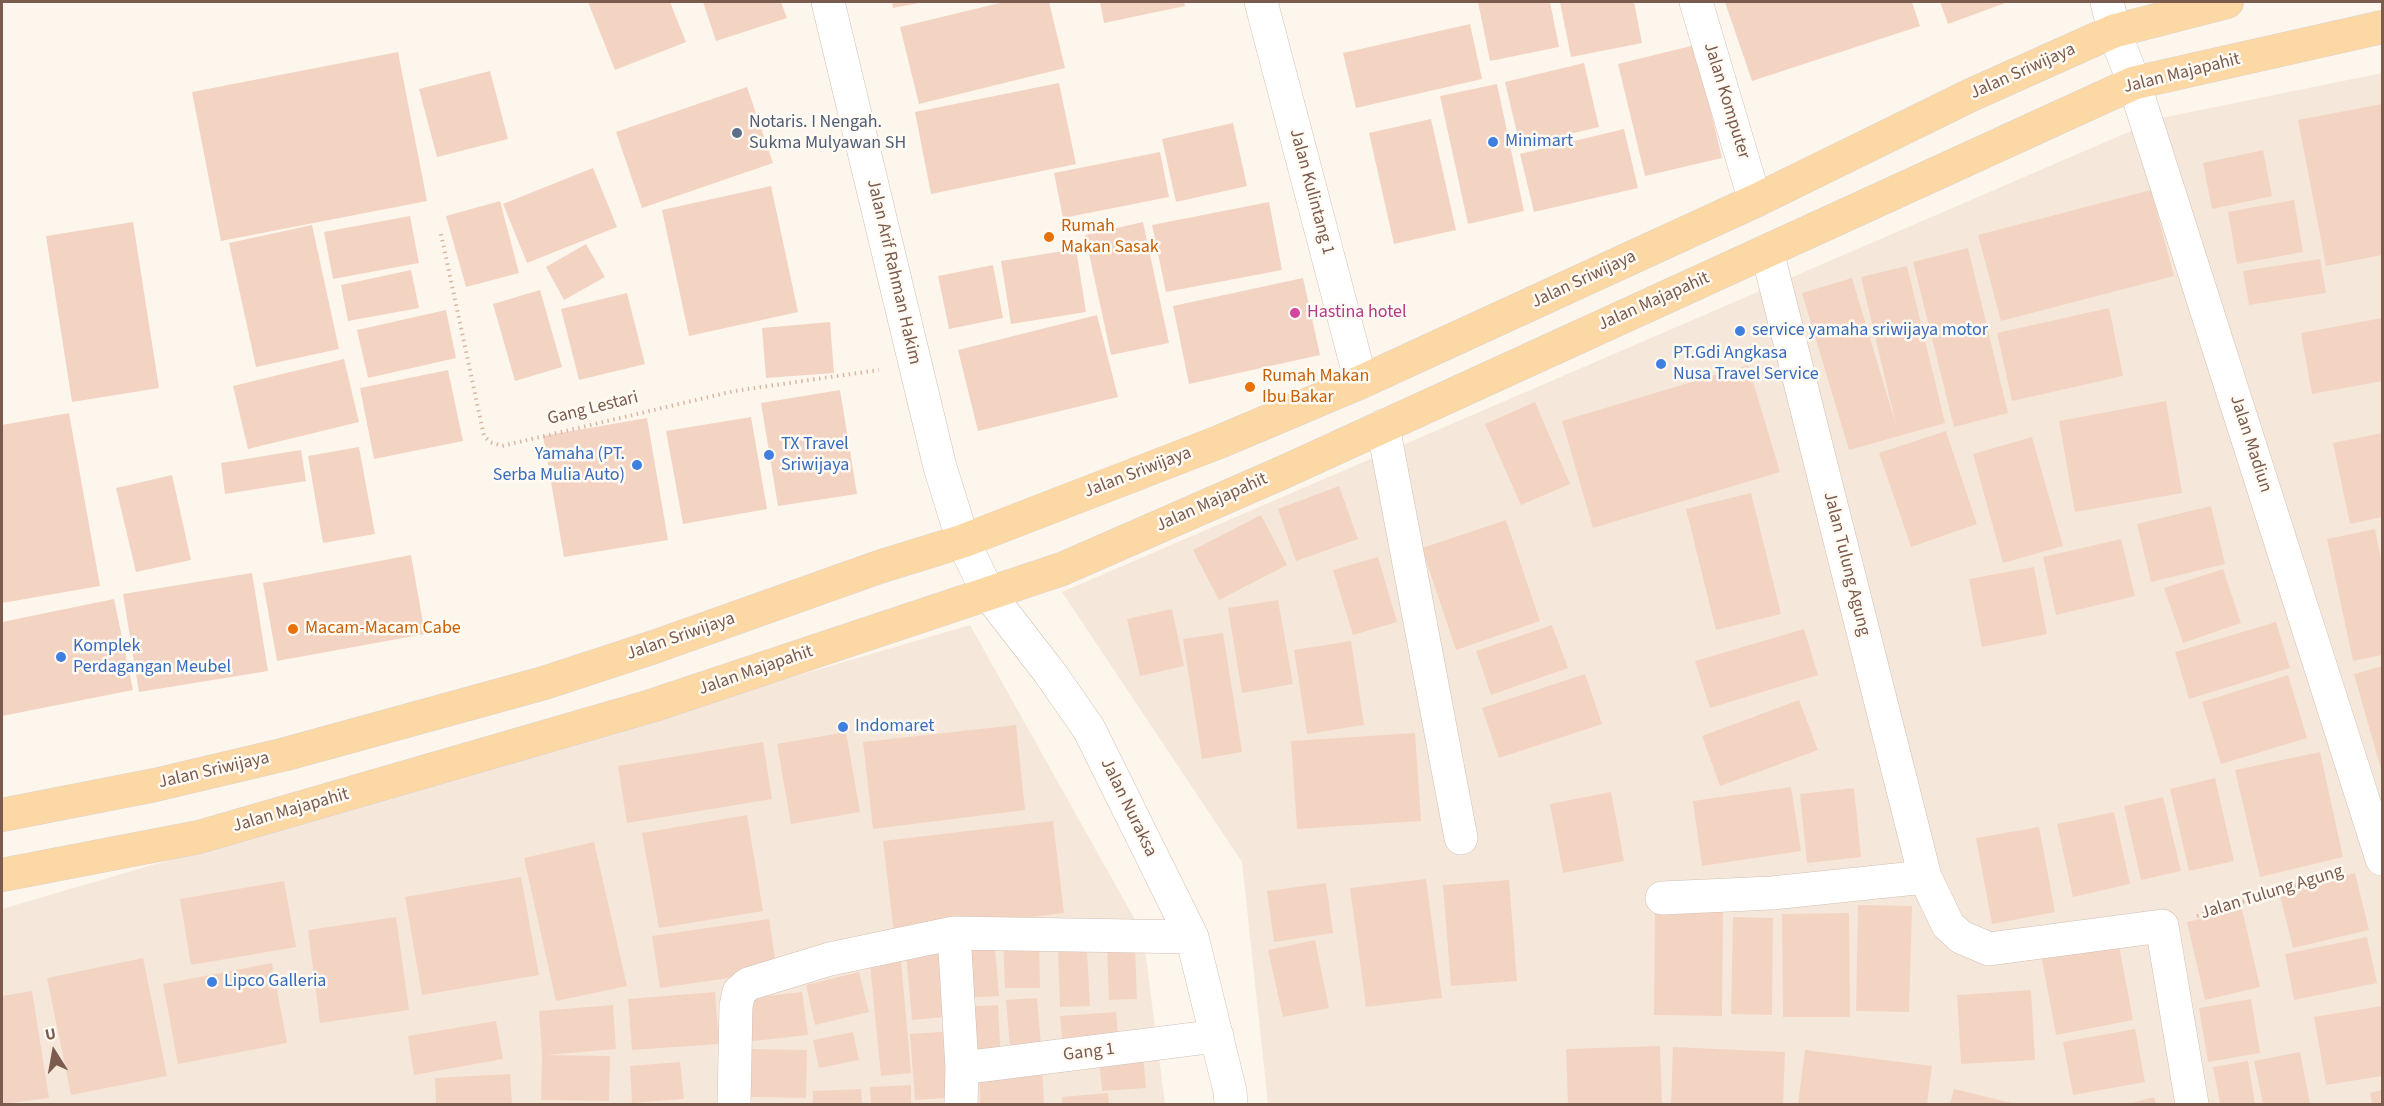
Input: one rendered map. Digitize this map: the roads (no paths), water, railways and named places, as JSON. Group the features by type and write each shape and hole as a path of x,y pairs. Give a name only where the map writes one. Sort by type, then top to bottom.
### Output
{"main road":[{"name":"Jalan Sriwijaya","path":"2,815 155,785 286,754 544,683 654,647 879,567 963,541 1219,442 1361,382 1755,201 1971,95 2111,16 2227,2"},
{"name":"Jalan Majapahit","path":"2,875 199,837 651,706 1062,569 1383,426 2134,83 2382,27"}],"street":[{"name":"Jalan Arif Rahman Hakim","path":"828,2 940,466 963,541"},
{"name":"Jalan Kulintang 1","path":"1262,2 1361,382"},
{"name":"Jalan Komputer","path":"1696,2 1755,201"},
{"name":"Jalan Madiun","path":"2111,16 2382,859"},
{"name":"Jalan Tulung Agung","path":"1767,251 1924,877 1948,925 1961,937 1989,949 2162,926 2192,1104"},
{"path":"1383,426 1461,838"},
{"name":"Jalan Nuraksa","path":"963,541 988,592 1050,673 1089,729 1192,937 1231,1104"},
{"path":"1662,898 1772,893 1924,877"},
{"path":"734,1104 736,1006 739,992 748,984 830,959 954,933 1192,937"},
{"path":"954,933 962,1068 961,1104"},
{"name":"Gang 1","path":"962,1068 1216,1036"}],"place":[{"name":"Notaris. I Nengah. Sukma Mulyawan SH","path":"737,133"},
{"name":"Minimart","path":"1493,142"},
{"name":"Rumah Makan Sasak","path":"1049,237"},
{"name":"Hastina hotel","path":"1295,313"},
{"name":"service yamaha sriwijaya motor","path":"1740,331"},
{"name":"PT.Gdi Angkasa Nusa Travel Service","path":"1661,364"},
{"name":"Rumah Makan Ibu Bakar","path":"1250,387"},
{"name":"TX Travel Sriwijaya","path":"769,455"},
{"name":"Yamaha (PT. Serba Mulia Auto)","path":"637,465"},
{"name":"Macam-Macam Cabe","path":"293,629"},
{"name":"Komplek Perdagangan Meubel","path":"61,657"},
{"name":"Indomaret","path":"843,727"},
{"name":"Lipco Galleria","path":"212,982"}]}
